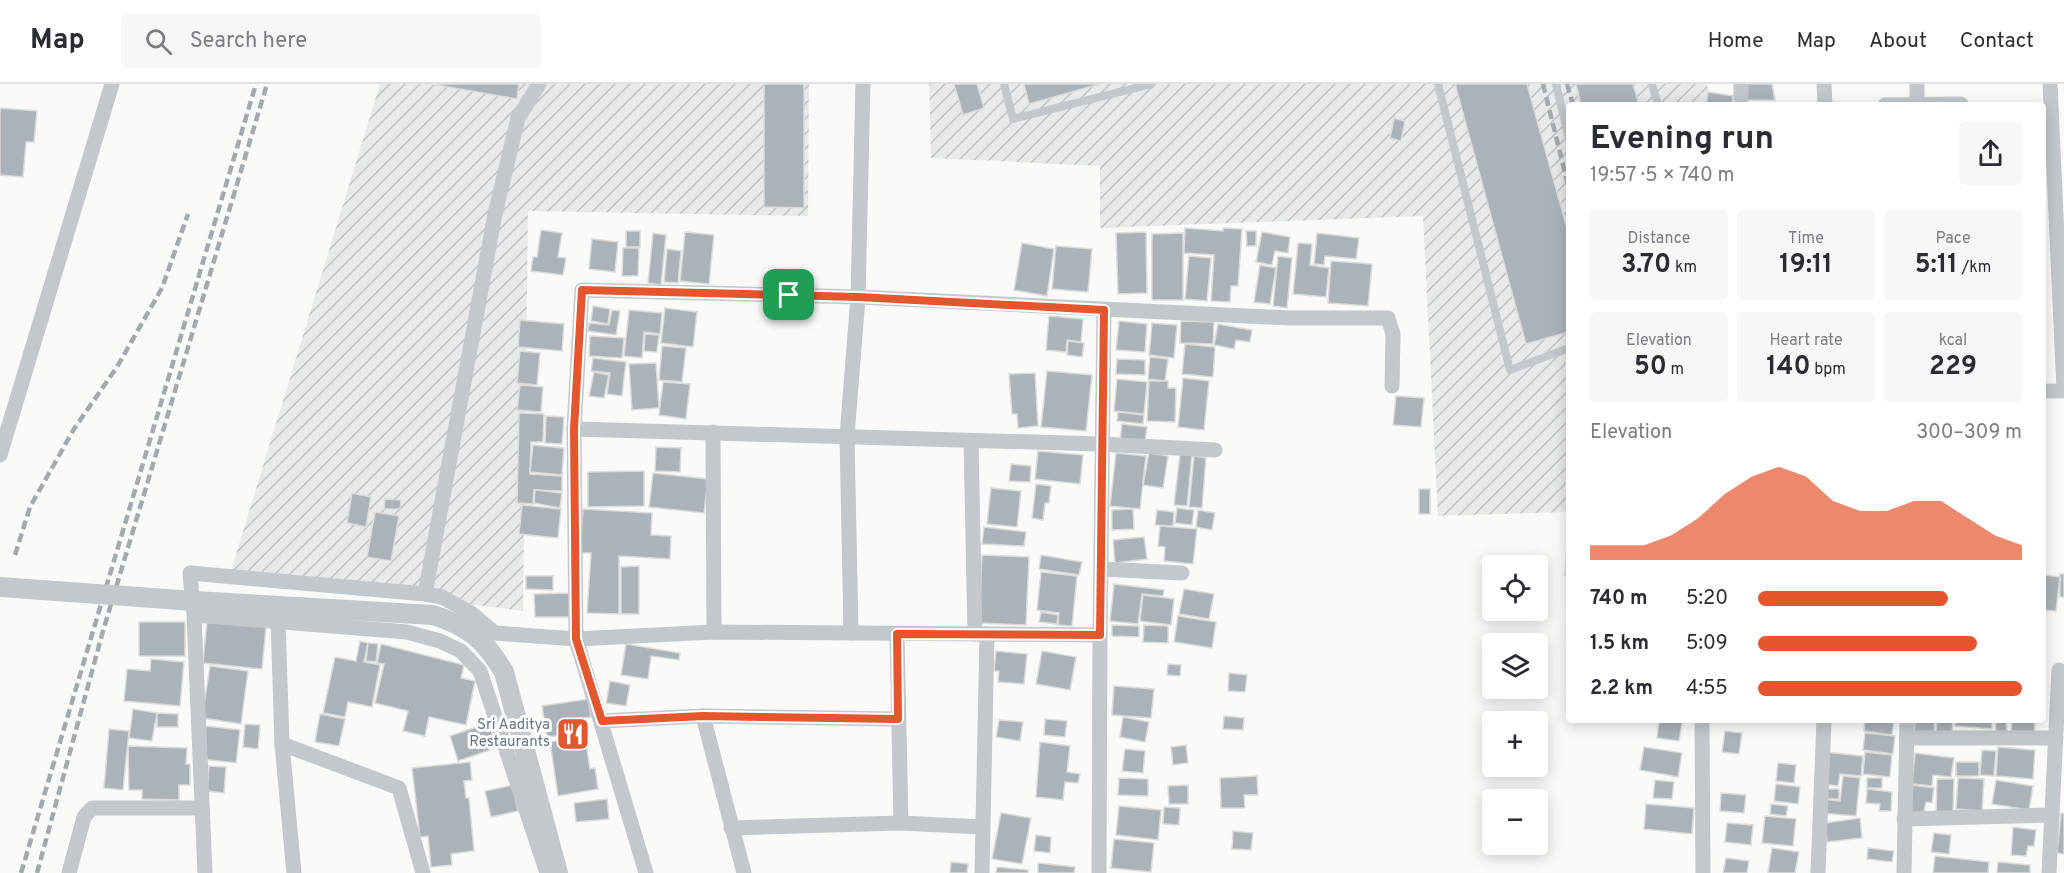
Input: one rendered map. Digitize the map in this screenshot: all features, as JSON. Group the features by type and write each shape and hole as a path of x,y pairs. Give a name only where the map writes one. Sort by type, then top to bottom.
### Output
{"street":[{"path":"0,455 112,84"},
{"path":"425,594 495,214 519,118 539,84"},
{"path":"851,633 847,436 858,297 863,84"},
{"path":"1824,84 1825,102"},
{"path":"1917,84 1917,102"},
{"path":"2046,391 2064,390 2050,84"},
{"path":"646,873 576,639 574,429 582,290 858,297 1289,318 1388,318 1393,334 1392,386"},
{"path":"1099,873 1101,444 1104,310"},
{"path":"574,429 1101,444 1215,450"},
{"path":"713,432 714,632"},
{"path":"971,441 981,634 982,873"},
{"path":"1101,569 1182,573"},
{"path":"205,873 194,615 190,573 425,594 442,597 471,613 495,633 576,639 714,632 1100,635"},
{"path":"0,586 433,615 457,623 488,646 504,672 558,873"},
{"path":"194,615 407,632 440,641 461,651 480,671 547,873"},
{"path":"278,620 282,744 294,873"},
{"path":"897,634 901,822"},
{"path":"2046,671 2061,670 2049,873"},
{"path":"602,721 703,716 898,719"},
{"path":"703,716 744,873"},
{"path":"1702,723 1703,873"},
{"path":"1818,873 1824,723"},
{"path":"1904,873 1907,723"},
{"path":"1907,738 2056,738"},
{"path":"282,744 399,788 423,873"},
{"path":"69,873 84,817 92,808 202,808"},
{"path":"1904,819 2052,815"},
{"path":"731,828 901,822 982,828"}],"lane":[{"path":"1004,84 1013,119 1151,84"},
{"path":"1438,84 1510,370 1566,349"},
{"path":"1556,84 1566,126"},
{"path":"1652,84 1657,102"}],"shaded area":[{"path":"380,84 809,84 808,216 528,211 523,611 230,574"},
{"path":"929,84 1707,84 1711,102 1566,102 1566,512 1438,516 1423,216 1100,228 1100,166 931,158"}],"building":[{"path":"431,84 519,84 517,99"},
{"path":"764,84 804,84 804,208 764,207"},
{"path":"954,84 977,84 984,108 963,115"},
{"path":"1024,84 1100,84 1029,104"},
{"path":"1455,84 1527,84 1566,225 1566,333 1526,344"},
{"path":"1576,84 1633,84 1638,102 1580,102"},
{"path":"1745,84 1772,84 1775,100 1746,100"},
{"path":"1708,92 1733,96 1732,102 1706,102"},
{"path":"0,108 37,111 34,142 26,142 23,177 0,175"},
{"path":"1394,118 1405,121 1401,141 1390,138"},
{"path":"1185,228 1223,231 1223,228 1242,229 1238,286 1231,286 1230,302 1211,301 1214,255 1184,253"},
{"path":"541,230 562,233 558,257 566,258 563,275 531,271 533,257 537,257"},
{"path":"626,231 640,231 640,247 626,247"},
{"path":"1246,231 1256,231 1256,246 1247,246"},
{"path":"685,232 714,235 709,284 680,281"},
{"path":"1146,232 1147,293 1118,294 1116,233"},
{"path":"1262,232 1290,237 1288,253 1275,251 1272,265 1256,262"},
{"path":"653,233 666,235 661,285 648,283"},
{"path":"1183,233 1183,300 1152,300 1152,234"},
{"path":"1317,233 1359,238 1356,259 1325,256 1324,265 1314,264"},
{"path":"592,239 618,242 615,272 589,269"},
{"path":"1022,243 1054,249 1047,296 1014,290"},
{"path":"1298,243 1312,244 1310,265 1329,268 1326,297 1293,294"},
{"path":"1056,246 1092,249 1088,292 1052,289"},
{"path":"623,248 639,248 638,276 622,276"},
{"path":"667,249 681,251 678,283 664,282"},
{"path":"1189,256 1211,258 1207,301 1185,299"},
{"path":"1278,256 1292,258 1287,308 1273,306"},
{"path":"1331,261 1372,264 1368,306 1328,303"},
{"path":"1260,265 1276,268 1270,304 1254,302"},
{"path":"593,306 610,309 608,324 591,321"},
{"path":"665,308 697,312 693,347 661,343"},
{"path":"612,310 620,311 616,335 588,331 589,323 609,325"},
{"path":"629,310 662,313 660,334 644,332 642,358 624,356"},
{"path":"1049,316 1083,319 1081,342 1067,340 1066,352 1046,350"},
{"path":"520,320 564,324 562,351 518,347"},
{"path":"1119,321 1147,324 1145,352 1116,350"},
{"path":"1181,321 1214,322 1213,344 1180,343"},
{"path":"1152,323 1177,325 1174,358 1149,355"},
{"path":"1218,324 1252,330 1250,342 1236,340 1234,349 1214,345"},
{"path":"645,334 659,335 657,352 644,351"},
{"path":"590,336 624,338 622,358 589,356"},
{"path":"1068,341 1084,343 1082,357 1067,355"},
{"path":"1185,344 1215,347 1213,377 1182,374"},
{"path":"662,346 686,348 682,382 659,380"},
{"path":"520,351 540,353 537,385 517,383"},
{"path":"1150,357 1168,359 1165,381 1148,379"},
{"path":"593,358 626,362 622,396 607,394 610,373 591,371"},
{"path":"1117,359 1145,360 1145,375 1116,374"},
{"path":"656,363 659,408 632,410 629,364"},
{"path":"1047,371 1092,375 1086,431 1041,427"},
{"path":"594,372 609,375 604,398 589,396"},
{"path":"1035,373 1038,426 1018,428 1017,414 1012,414 1009,374"},
{"path":"1183,378 1209,381 1204,430 1178,427"},
{"path":"1117,379 1147,382 1144,414 1114,411"},
{"path":"1149,381 1168,381 1168,388 1176,388 1175,422 1147,421"},
{"path":"663,382 690,384 686,419 659,415"},
{"path":"520,385 543,387 541,412 517,410"},
{"path":"1396,396 1424,398 1421,427 1393,425"},
{"path":"1118,412 1144,415 1143,424 1117,421"},
{"path":"519,413 544,414 543,442 531,442 530,474 562,476 562,491 534,490 533,504 517,503"},
{"path":"546,416 564,417 562,444 545,443"},
{"path":"1122,424 1147,427 1145,443 1120,440"},
{"path":"533,445 564,448 562,475 530,472"},
{"path":"656,447 681,448 680,472 655,471"},
{"path":"1038,451 1083,455 1080,484 1035,479"},
{"path":"1116,453 1146,456 1140,509 1110,506"},
{"path":"1149,453 1168,456 1163,488 1143,485"},
{"path":"1180,454 1192,455 1187,506 1174,505"},
{"path":"1194,456 1206,458 1202,508 1189,507"},
{"path":"1011,464 1031,466 1030,482 1009,481"},
{"path":"644,471 644,506 588,507 588,472"},
{"path":"653,473 708,479 704,513 649,507"},
{"path":"1036,484 1051,486 1049,503 1045,503 1043,520 1032,518"},
{"path":"991,488 1021,491 1017,527 987,524"},
{"path":"1419,489 1430,489 1430,514 1419,514"},
{"path":"535,490 562,493 560,508 534,503"},
{"path":"352,493 371,497 366,527 347,523"},
{"path":"385,499 401,500 400,509 384,509"},
{"path":"522,505 561,509 558,538 519,534"},
{"path":"1177,508 1194,510 1192,525 1175,523"},
{"path":"583,509 652,513 651,535 671,536 670,559 619,556 619,614 587,613 591,553 580,553"},
{"path":"1133,509 1134,529 1112,530 1112,510"},
{"path":"1157,510 1174,512 1173,526 1155,525"},
{"path":"1198,510 1215,513 1212,530 1196,527"},
{"path":"375,512 399,516 391,561 367,557"},
{"path":"1160,526 1197,529 1193,564 1164,561 1165,547 1158,546"},
{"path":"984,527 1026,532 1024,546 982,544"},
{"path":"1144,537 1147,559 1115,563 1113,540"},
{"path":"982,555 1029,557 1026,625 979,623"},
{"path":"1041,555 1082,562 1079,575 1039,569"},
{"path":"639,566 639,614 621,614 621,567"},
{"path":"1041,572 1077,576 1072,626 1058,625 1059,613 1037,610"},
{"path":"2060,574 2064,574 2064,597 2060,597"},
{"path":"2046,575 2060,577 2056,611 2046,610"},
{"path":"526,576 553,576 553,590 526,589"},
{"path":"1114,584 1164,590 1163,596 1142,594 1138,624 1110,621"},
{"path":"1184,589 1214,594 1209,619 1179,614"},
{"path":"569,593 569,617 535,617 534,594"},
{"path":"1143,595 1174,599 1171,625 1140,621"},
{"path":"1041,612 1058,615 1057,624 1039,622"},
{"path":"1178,616 1216,622 1212,648 1174,642"},
{"path":"207,621 266,627 262,669 203,663"},
{"path":"139,622 185,622 185,656 139,656"},
{"path":"1112,625 1139,626 1139,637 1112,636"},
{"path":"1144,625 1168,626 1168,643 1143,642"},
{"path":"360,641 368,643 364,662 380,665 372,707 348,702 345,717 323,713 335,657 356,661"},
{"path":"368,643 378,644 376,662 366,661"},
{"path":"381,644 464,665 461,678 475,681 466,725 429,717 425,736 403,731 408,711 375,703 384,664 377,663"},
{"path":"626,644 680,653 679,660 651,656 648,679 621,675"},
{"path":"996,651 1027,654 1024,684 998,682 999,671 994,671"},
{"path":"1042,651 1076,657 1070,690 1036,684"},
{"path":"151,659 184,662 180,706 124,701 127,669 150,671"},
{"path":"1168,664 1181,665 1180,676 1167,675"},
{"path":"210,666 248,671 241,724 202,718"},
{"path":"1229,673 1247,675 1245,692 1228,691"},
{"path":"610,681 630,685 626,706 606,703"},
{"path":"1114,686 1154,689 1151,718 1112,715"},
{"path":"588,699 591,717 569,720 571,734 547,737 542,706"},
{"path":"133,709 157,713 152,741 129,738"},
{"path":"157,713 178,714 178,727 157,727"},
{"path":"320,714 345,719 339,746 315,742"},
{"path":"1224,716 1244,718 1243,730 1223,729"},
{"path":"1123,717 1149,722 1145,742 1120,737"},
{"path":"1045,719 1067,721 1065,737 1044,735"},
{"path":"999,720 1023,722 1020,741 996,737"},
{"path":"488,723 493,736 486,739 490,750 458,761 450,736"},
{"path":"1659,723 1682,723 1679,741 1657,738"},
{"path":"1865,723 1894,723 1892,735 1864,731"},
{"path":"1915,723 1935,723 1934,733 1914,733"},
{"path":"1937,723 1953,723 1952,733 1936,732"},
{"path":"1955,723 1992,723 1992,729 1955,726"},
{"path":"1995,723 2006,723 2007,731 1996,732"},
{"path":"2012,723 2035,723 2034,733 2011,731"},
{"path":"245,724 260,725 258,749 243,747"},
{"path":"206,726 240,730 236,763 202,759"},
{"path":"109,729 129,731 123,790 104,788"},
{"path":"1725,731 1742,733 1739,754 1722,752"},
{"path":"1865,733 1895,736 1893,754 1863,750"},
{"path":"585,736 590,769 595,768 598,789 558,796 550,742"},
{"path":"1040,742 1070,746 1067,772 1080,774 1078,783 1065,782 1063,800 1036,797"},
{"path":"1186,745 1188,763 1173,765 1171,747"},
{"path":"128,746 187,748 186,764 190,764 190,785 179,785 179,800 142,799 142,790 129,790"},
{"path":"1644,747 1682,753 1678,777 1640,770"},
{"path":"1998,747 2035,750 2033,779 1996,776"},
{"path":"1125,749 1145,751 1143,773 1122,771"},
{"path":"1982,750 1996,751 1994,776 1980,775"},
{"path":"1825,752 1863,756 1861,776 1840,774 1838,786 1822,784"},
{"path":"1865,752 1892,755 1890,777 1863,774"},
{"path":"1915,753 1954,758 1951,777 1933,775 1932,786 1912,784"},
{"path":"470,762 472,780 464,781 466,798 469,798 474,851 451,854 452,865 431,867 428,836 420,837 412,768"},
{"path":"1956,762 1979,762 1979,776 1956,776"},
{"path":"1778,763 1796,765 1794,783 1776,781"},
{"path":"209,766 226,767 224,793 207,791"},
{"path":"1257,776 1258,795 1244,795 1245,808 1221,808 1220,778"},
{"path":"1843,776 1860,778 1856,816 1821,813 1822,799 1840,801"},
{"path":"1119,778 1148,779 1148,796 1118,795"},
{"path":"1867,778 1882,778 1882,788 1867,788"},
{"path":"1958,778 1984,779 1982,811 1956,809"},
{"path":"1937,779 1954,779 1953,814 1936,814"},
{"path":"1655,780 1674,782 1672,799 1653,798"},
{"path":"1996,780 2033,786 2029,810 1992,804"},
{"path":"1776,784 1800,787 1798,804 1774,801"},
{"path":"513,785 518,811 491,817 485,791"},
{"path":"1188,785 1188,804 1169,804 1168,786"},
{"path":"1912,785 1934,788 1932,803 1926,802 1923,817 1908,816"},
{"path":"1825,789 1839,789 1839,799 1825,799"},
{"path":"1867,789 1892,792 1891,811 1879,811 1880,804 1866,803"},
{"path":"1721,793 1746,795 1744,813 1720,811"},
{"path":"607,799 609,819 576,822 574,803"},
{"path":"1646,804 1694,808 1692,834 1644,829"},
{"path":"1771,804 1788,806 1786,816 1770,814"},
{"path":"1119,806 1161,810 1158,840 1116,835"},
{"path":"1164,807 1180,808 1179,825 1163,824"},
{"path":"1001,813 1031,818 1022,864 992,859"},
{"path":"2061,813 2064,814 2064,854 2057,853"},
{"path":"1765,816 1796,819 1793,846 1762,843"},
{"path":"1860,818 1862,838 1827,842 1825,823"},
{"path":"1727,823 1753,825 1751,845 1725,842"},
{"path":"2013,827 2036,830 2034,846 2028,846 2026,856 2011,855"},
{"path":"1233,831 1253,833 1251,850 1232,849"},
{"path":"1934,833 1951,835 1949,854 1931,852"},
{"path":"1036,835 1051,837 1050,853 1034,851"},
{"path":"1114,839 1154,843 1151,872 1111,868"},
{"path":"1772,848 1799,852 1795,873 1768,873"},
{"path":"1868,848 1894,851 1892,862 1867,859"},
{"path":"1935,856 1989,862 1988,873 1933,873"},
{"path":"1726,858 1749,861 1747,873 1723,873"},
{"path":"951,862 968,864 967,873 950,873"},
{"path":"1998,862 2030,865 2030,873 1997,873"},
{"path":"1038,863 1075,867 1074,873 1038,873"},
{"path":"997,867 1028,870 1028,873 996,873"}],"railway":[{"path":"21,873 256,84"},
{"path":"37,873 103,631 267,84"},
{"path":"1543,84 1566,177"},
{"path":"1567,84 1572,102"},
{"path":"15,555 30,507 74,429 117,367 162,288 188,214"}],"place":[{"name":"Sri Aaditya Restaurants","path":"573,734"}],"route":[{"path":"582,290 789,295 1104,310 1100,635 897,634 898,719 703,716 602,721 576,639 574,429 582,290"}]}
